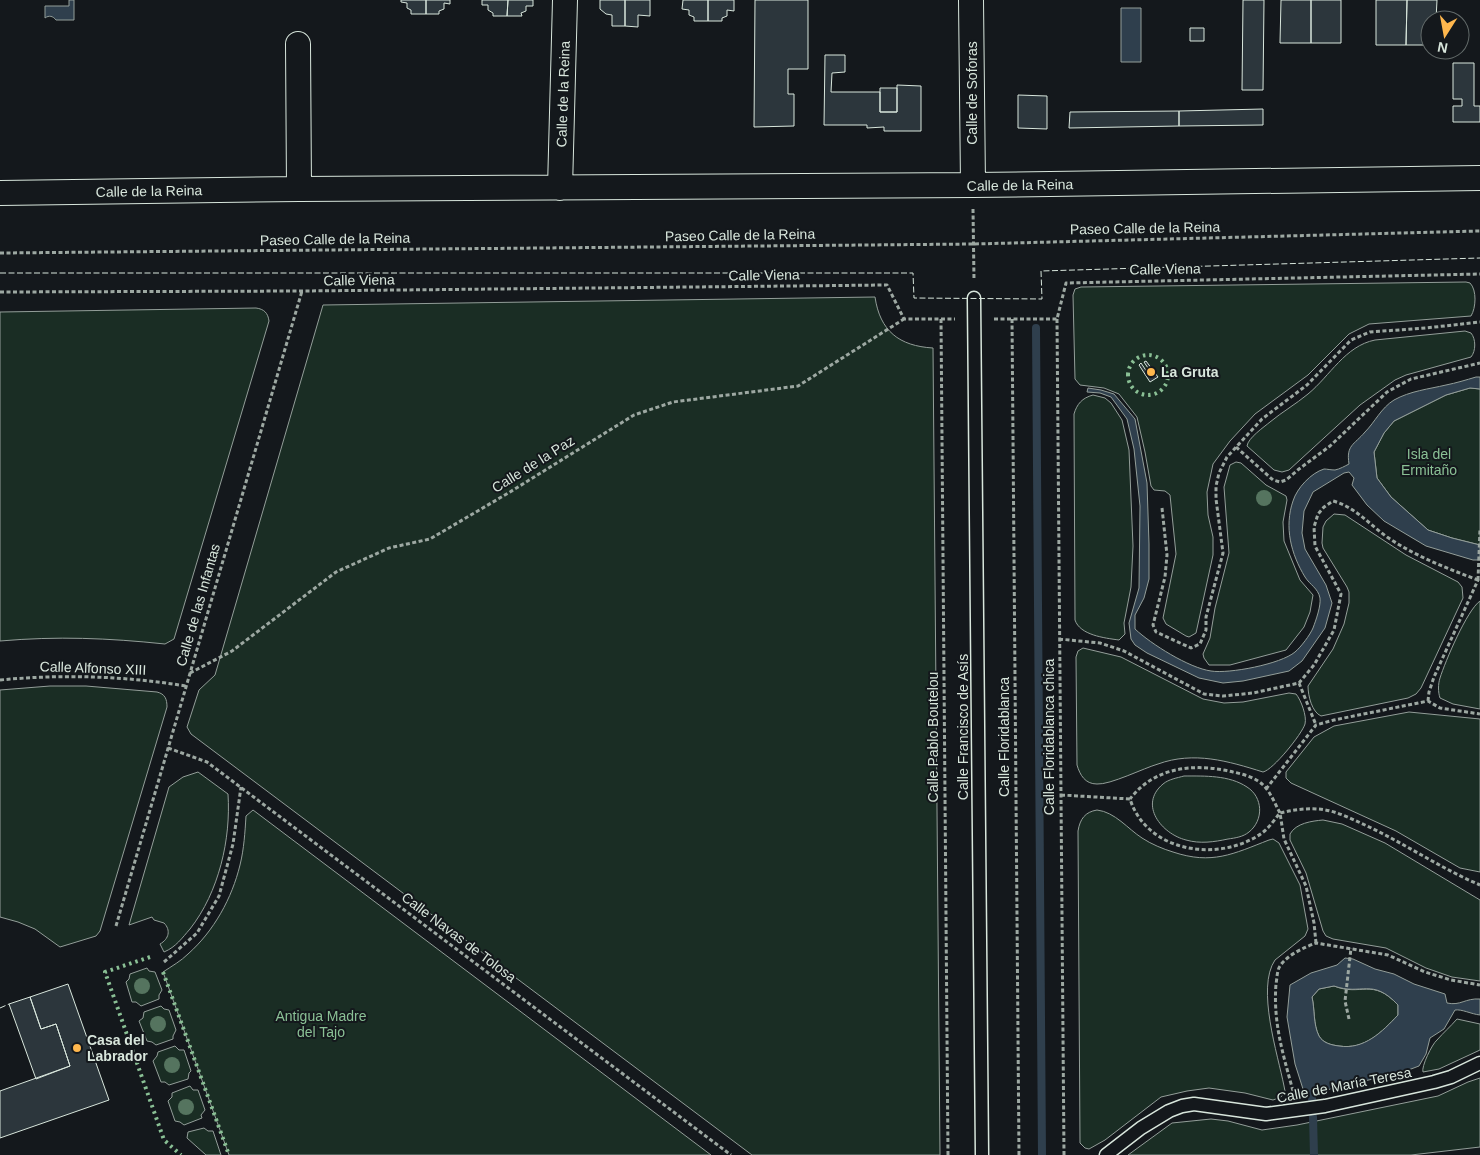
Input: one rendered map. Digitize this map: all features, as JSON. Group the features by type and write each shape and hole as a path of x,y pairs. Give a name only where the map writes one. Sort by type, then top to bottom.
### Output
{"street":[{"name":"Calle de la Reina","path":"560,188 565,0"},
{"name":"Calle de Soforas","path":"969,196 971,0"},
{"path":"298,44 299,189"},
{"name":"Calle de la Reina","path":"0,193 560,188 969,196 1480,178"}],"lane":[{"name":"Calle Francisco de Asís","path":"974,298 982,1155"},
{"name":"Calle de María Teresa","path":"1106,1155 1141,1128 1168,1111 1182,1106 1194,1104 1266,1114 1299,1110 1434,1082 1480,1063"}],"path":[{"path":"969,196 973,207 974,298"},
{"name":"Paseo Calle de la Reina","path":"0,253 974,244 1480,231"},
{"name":"Calle Viena","path":"1057,319 1066,283 1480,274"},
{"name":"Calle Viena","path":"0,292 887,285 904,319"},
{"name":"Calle de las Infantas","path":"116,926 302,291"},
{"path":"904,319 1057,319"},
{"name":"Calle de la Paz","path":"190,673 232,651 336,572 389,548 430,539 634,415 673,402 798,386 904,319"},
{"name":"Calle Pablo Boutelou","path":"941,319 948,1155"},
{"name":"Calle Floridablanca","path":"1012,319 1019,1155"},
{"name":"Calle Floridablanca chica","path":"1057,319 1064,1155"},
{"path":"1162,508 1167,555 1165,577 1153,624 1156,632 1191,648 1200,644 1206,630 1206,617 1223,553 1216,499 1219,473 1227,457 1262,418 1307,385 1352,340 1370,332 1480,322"},
{"path":"1236,447 1273,480 1280,482 1286,480 1330,446 1387,392 1411,379 1480,363"},
{"path":"1059,639 1100,643 1124,652 1204,694 1223,696 1299,683 1314,665 1334,630 1341,594 1315,546 1314,527 1318,514 1333,501 1346,504 1387,537 1425,559 1479,580"},
{"path":"1428,701 1434,677 1479,580 1480,530"},
{"name":"Calle Alfonso XIII","path":"0,680 91,676 145,680 186,686"},
{"path":"1299,683 1316,725"},
{"path":"1266,789 1316,725 1428,701 1440,708 1480,714"},
{"name":"Calle Navas de Tolosa","path":"168,748 207,762 731,1155"},
{"path":"1061,795 1130,799 1145,785 1163,773 1196,767 1221,769 1258,781 1266,789 1280,813 1284,839 1306,886 1316,943"},
{"path":"164,962 197,933 219,896 233,844 241,787"},
{"path":"1130,799 1137,814 1156,835 1184,848 1205,851 1224,848 1251,840 1264,832 1280,813 1300,809 1319,809 1332,812 1390,837 1459,876 1480,885"},
{"path":"1299,1110 1276,1024 1275,995 1279,967 1292,956 1316,943 1351,948 1388,954 1425,972 1451,980 1480,985"},
{"path":"1349,1019 1345,1001 1351,948"}],"green space":[{"path":"1470,283 1475,294 1475,304 1471,316 1369,324 1349,334 1308,375 1255,414 1230,441 1213,464 1207,492 1208,515 1213,537 1213,555 1196,633 1189,637 1166,624 1163,618 1176,554 1170,495 1165,491 1154,490 1151,486 1137,417 1119,394 1104,388 1080,385 1075,379 1073,295 1075,289 1081,287"},
{"path":"875,297 881,319 893,334 910,344 933,348 940,1155 752,1155 191,734 187,727 199,690 215,675 323,305"},
{"path":"256,308 265,312 269,321 174,639 165,644 82,638 0,641 0,312"},
{"path":"1465,331 1471,333 1475,342 1475,348 1471,357 1406,375 1395,380 1360,405 1289,470 1282,472 1274,470 1247,446 1257,433 1308,394 1338,362 1364,343 1375,340"},
{"name":"Isla del Ermitaño","path":"1470,388 1480,389 1480,545 1428,530 1391,497 1377,478 1374,452 1384,433 1394,421 1446,395"},
{"path":"1093,395 1105,398 1111,403 1122,420 1129,450 1133,546 1131,587 1124,623 1125,634 1119,640 1100,637 1087,632 1075,620 1074,414 1080,402"},
{"path":"1236,462 1241,463 1266,485 1286,496 1283,522 1284,541 1300,580 1313,595 1310,612 1304,627 1286,650 1230,665 1209,665 1203,654 1210,638 1215,608 1229,553 1224,487 1230,465"},
{"path":"1334,514 1345,515 1406,555 1458,582 1462,587 1463,598 1421,688 1416,694 1408,698 1321,716 1315,711 1311,703 1308,686 1333,649 1344,624 1349,603 1347,587 1323,548 1322,543 1323,527 1326,521"},
{"path":"1480,601 1480,709 1453,704 1440,698 1439,680 1457,637 1469,615"},
{"path":"1083,648 1121,657 1203,699 1224,703 1243,702 1289,693 1296,694 1303,708 1305,724 1287,751 1268,770 1263,772 1224,761 1185,758 1158,764 1103,784 1093,784 1086,781 1077,765 1076,657 1078,651"},
{"path":"50,686 86,686 157,692 164,696 167,704 100,931 96,936 60,947 35,929 0,917 0,690"},
{"path":"1409,712 1480,719 1480,872 1460,868 1396,831 1291,783 1286,778 1286,772 1314,737 1334,726"},
{"path":"198,772 228,794 225,847 216,882 209,899 190,929 172,948 164,952 160,944 167,937 168,929 164,923 154,920 152,917 129,925 169,787 183,777"},
{"path":"1184,776 1225,778 1247,787 1259,802 1259,815 1254,827 1249,832 1236,838 1207,842 1186,840 1169,832 1156,818 1153,801 1156,792 1163,784"},
{"name":"Antigua Madre del Tajo","path":"253,810 711,1155 229,1155 163,972 182,959 197,945 221,913 237,877 243,847 246,816"},
{"path":"1104,811 1115,817 1149,842 1187,856 1211,858 1244,850 1273,839 1279,843 1300,885 1308,929 1305,936 1275,960 1270,972 1268,1004 1285,1091 1281,1097 1273,1100 1245,1093 1209,1088 1187,1091 1161,1097 1105,1140 1089,1149 1080,1143 1078,831 1084,817 1089,812"},
{"path":"1323,820 1342,824 1385,843 1480,900 1480,981 1452,977 1426,968 1386,948 1333,939 1326,936 1306,873 1290,840 1290,834 1296,827 1309,822"},
{"path":"147,968 149,971 155,972 162,990 159,999 141,1006 136,1002 132,1002 126,982 130,974"},
{"path":"1334,986 1343,989 1366,989 1381,992 1398,1005 1398,1015 1386,1028 1365,1042 1348,1047 1328,1043 1319,1036 1317,1031 1312,997 1319,989"},
{"path":"161,1006 169,1010 176,1030 173,1039 156,1045 147,1041 139,1021 143,1018 144,1012"},
{"path":"1457,1019 1480,1024 1480,1050 1439,1069 1423,1072 1425,1061 1432,1046"},
{"path":"175,1046 179,1050 184,1050 191,1071 188,1079 169,1085 161,1082 153,1061 158,1052"},
{"path":"1480,1078 1480,1147 1411,1155 1128,1155 1172,1123 1211,1119 1228,1121 1262,1130 1297,1125 1438,1096"},
{"path":"190,1086 193,1090 198,1090 205,1110 201,1115 202,1118 184,1125 175,1121 168,1101 172,1097 172,1093"},
{"path":"204,1128 208,1131 213,1131 221,1155 206,1155 187,1138 188,1132"}],"water":[{"path":"69,0 74,0 74,20 56,20 49,16 45,18 45,6 69,6"},
{"path":"1121,8 1141,8 1141,62 1121,62"},
{"path":"1480,377 1480,389 1470,388 1446,395 1394,421 1384,433 1374,452 1377,478 1391,497 1428,530 1480,545 1480,560 1473,560 1426,546 1384,521 1367,505 1352,485 1354,478 1349,472 1344,473 1313,492 1304,511 1302,533 1305,549 1326,585 1332,603 1325,628 1302,661 1289,671 1243,681 1223,683 1199,678 1147,653 1135,645 1131,639 1129,623 1139,588 1140,506 1134,449 1127,419 1111,397 1100,393 1087,392 1088,388 1114,394 1135,419 1147,483 1149,579 1144,598 1135,615 1135,629 1160,648 1182,660 1202,669 1219,672 1267,664 1288,656 1300,647 1313,628 1319,609 1320,598 1318,592 1307,580 1300,568 1290,540 1289,530 1290,511 1293,501 1305,482 1319,471 1324,469 1335,470 1349,464 1348,458 1352,446 1385,407 1394,400 1413,392"},
{"path":"1345,958 1353,959 1375,969 1394,974 1414,984 1445,994 1447,1003 1452,1004 1480,999 1480,1015 1455,1010 1444,1029 1430,1038 1426,1054 1419,1066 1403,1072 1330,1089 1321,1094 1307,1094 1303,1089 1295,1064 1287,1017 1290,985 1311,973 1337,965","holes":["1334,986 1344,989 1374,989 1381,992 1398,1005 1398,1015 1386,1028 1372,1038 1357,1045 1348,1047 1328,1043 1319,1036 1317,1031 1312,997 1319,989"]}],"building":[{"path":"401,0 426,0 426,14 411,14 411,10 407,8 407,3 401,2"},
{"path":"426,0 450,0 450,4 444,3 444,9 439,11 439,14 426,14"},
{"path":"482,0 508,0 507,16 493,16 493,13 488,10 488,5 482,5"},
{"path":"508,0 533,0 533,6 526,6 526,11 521,13 522,16 507,16"},
{"path":"600,0 625,0 625,26 612,26 612,15 606,14 600,9"},
{"path":"625,0 650,0 650,16 638,15 638,27 625,26"},
{"path":"683,0 708,0 708,21 694,21 694,17 689,15 689,10 682,9"},
{"path":"708,0 734,0 734,11 727,10 727,16 722,18 722,21 708,21"},
{"path":"755,0 808,0 808,69 788,69 788,94 794,94 794,126 754,127"},
{"path":"1243,0 1264,0 1263,90 1242,90"},
{"path":"1281,0 1311,0 1311,43 1280,43"},
{"path":"1311,0 1341,0 1341,43 1311,43"},
{"path":"1376,0 1407,0 1406,45 1376,45"},
{"path":"1407,0 1437,0 1436,10 1420,10 1420,45 1406,45"},
{"path":"1190,28 1204,28 1204,41 1190,41"},
{"path":"825,55 845,55 845,72 832,73 831,92 880,92 880,112 897,112 897,85 921,86 921,131 884,131 884,127 867,128 867,125 824,125"},
{"path":"1453,63 1474,63 1474,106 1480,106 1480,122 1453,122 1453,106 1462,106 1462,99 1453,99"},
{"path":"880,88 897,88 897,112 880,112"},
{"path":"1018,95 1047,96 1047,129 1018,128"},
{"path":"1263,109 1263,125 1179,126 1179,111"},
{"path":"1179,111 1179,126 1069,128 1070,112"},
{"name":"La Gruta","path":"1146,361 1158,377 1150,382 1139,365 1141,363 1147,372 1150,371 1144,362"},
{"name":"Casa del Labrador","path":"68,984 109,1100 0,1138 0,1091 70,1066 56,1024 41,1029 30,997"},
{"path":"30,997 41,1029 56,1024 70,1066 36,1079 9,1004"}],"waterway":[{"path":"1036,328 1042,1155"},
{"path":"1312,1094 1312,1099"},
{"path":"1313,1117 1314,1155"}],"hedge":[{"path":"1152,355 1159,358 1165,364 1168,375 1167,383 1159,392 1152,395 1144,395 1137,392 1129,383 1128,371 1131,364 1140,356 1152,355"},
{"path":"150,957 105,972 164,1140 181,1155"},
{"path":"163,972 229,1155"}],"fence":[{"path":"0,273 913,273 914,298 1042,299 1041,271 1480,258"},
{"path":"0,1008 9,1004"}],"place":[{"name":"La Gruta","path":"1151,372"},
{"name":"Casa del Labrador","path":"77,1048"}]}
